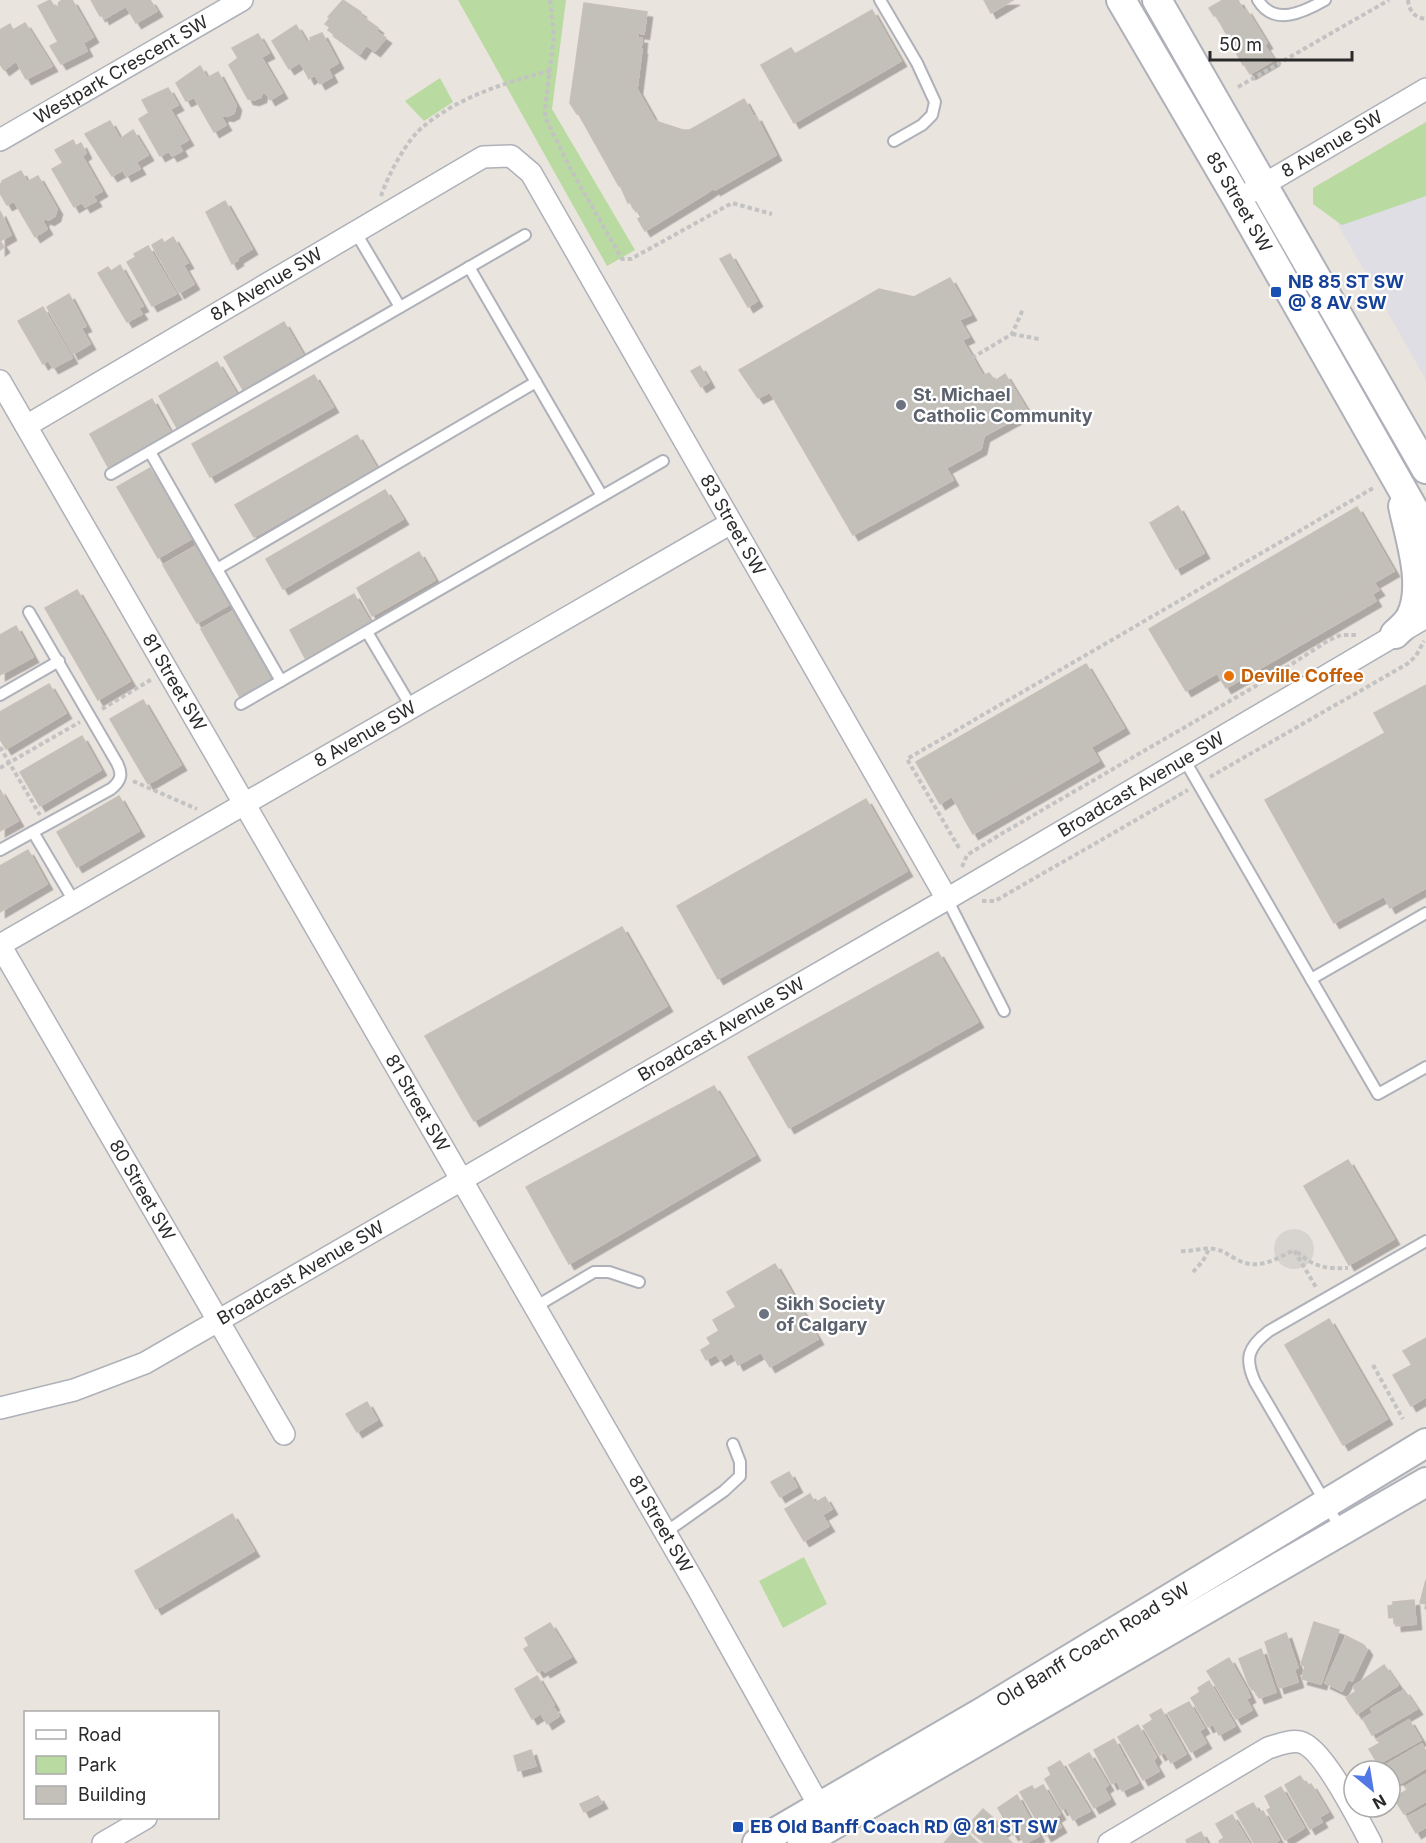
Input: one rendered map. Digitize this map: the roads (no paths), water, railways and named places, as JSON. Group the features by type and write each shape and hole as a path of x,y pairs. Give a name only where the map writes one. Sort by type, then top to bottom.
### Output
{"main road":[{"name":"85 Street SW","path":"1121,0 1238,200 1389,484 1426,531"},
{"name":"85 Street SW","path":"1157,0 1426,469"},
{"path":"1389,484 1419,581 1418,600 1411,618 1395,634"},
{"name":"Old Banff Coach Road SW","path":"802,1843 825,1816 994,1705 1426,1443"},
{"name":"Old Banff Coach Road SW","path":"757,1843 825,1816 1342,1531 1426,1482"}],"street":[{"name":"Westpark Crescent SW","path":"0,140 242,0"},
{"name":"8 Avenue SW","path":"1238,200 1426,90"},
{"name":"8A Avenue SW","path":"26,426 483,157 511,156"},
{"name":"83 Street SW","path":"511,156 531,173 947,899"},
{"name":"81 Street SW","path":"0,381 666,1532 825,1816"},
{"name":"8 Avenue SW","path":"0,945 731,523"},
{"name":"Broadcast Avenue SW","path":"0,1408 74,1390 145,1363 947,899 1426,617"},
{"name":"80 Street SW","path":"0,945 284,1434"},
{"path":"1109,1843 1268,1748 1284,1743 1300,1742 1314,1750 1326,1765 1371,1843"},
{"path":"103,1843 144,1819"}],"lane":[{"path":"880,0 917,63 935,102 932,115 922,125 894,141"},
{"path":"1258,0 1271,12 1289,16 1324,0"},
{"path":"356,233 400,307"},
{"path":"111,474 525,235"},
{"path":"469,267 602,496"},
{"path":"217,569 536,382"},
{"path":"150,452 281,681"},
{"path":"241,704 663,460"},
{"path":"0,850 111,789 121,777 121,769 28,612"},
{"path":"367,632 412,708"},
{"path":"0,695 59,661"},
{"path":"1185,759 1378,1094 1426,1067"},
{"path":"33,832 75,903"},
{"path":"947,899 1004,1011"},
{"path":"1311,979 1426,913"},
{"path":"1342,1531 1255,1382 1250,1369 1249,1357 1258,1340 1269,1331 1426,1241"},
{"path":"535,1307 594,1272 609,1272 639,1282"},
{"path":"666,1532 724,1491 741,1476 740,1462 733,1444"}],"place":[{"name":"NB 85 ST SW @ 8 AV SW","path":"1276,292"},
{"name":"St. Michael Catholic Community","path":"901,405"},
{"name":"Deville Coffee","path":"1229,676"},
{"name":"Sikh Society of Calgary","path":"764,1314"},
{"name":"EB Old Banff Coach RD @ 81 ST SW","path":"738,1827"}]}
